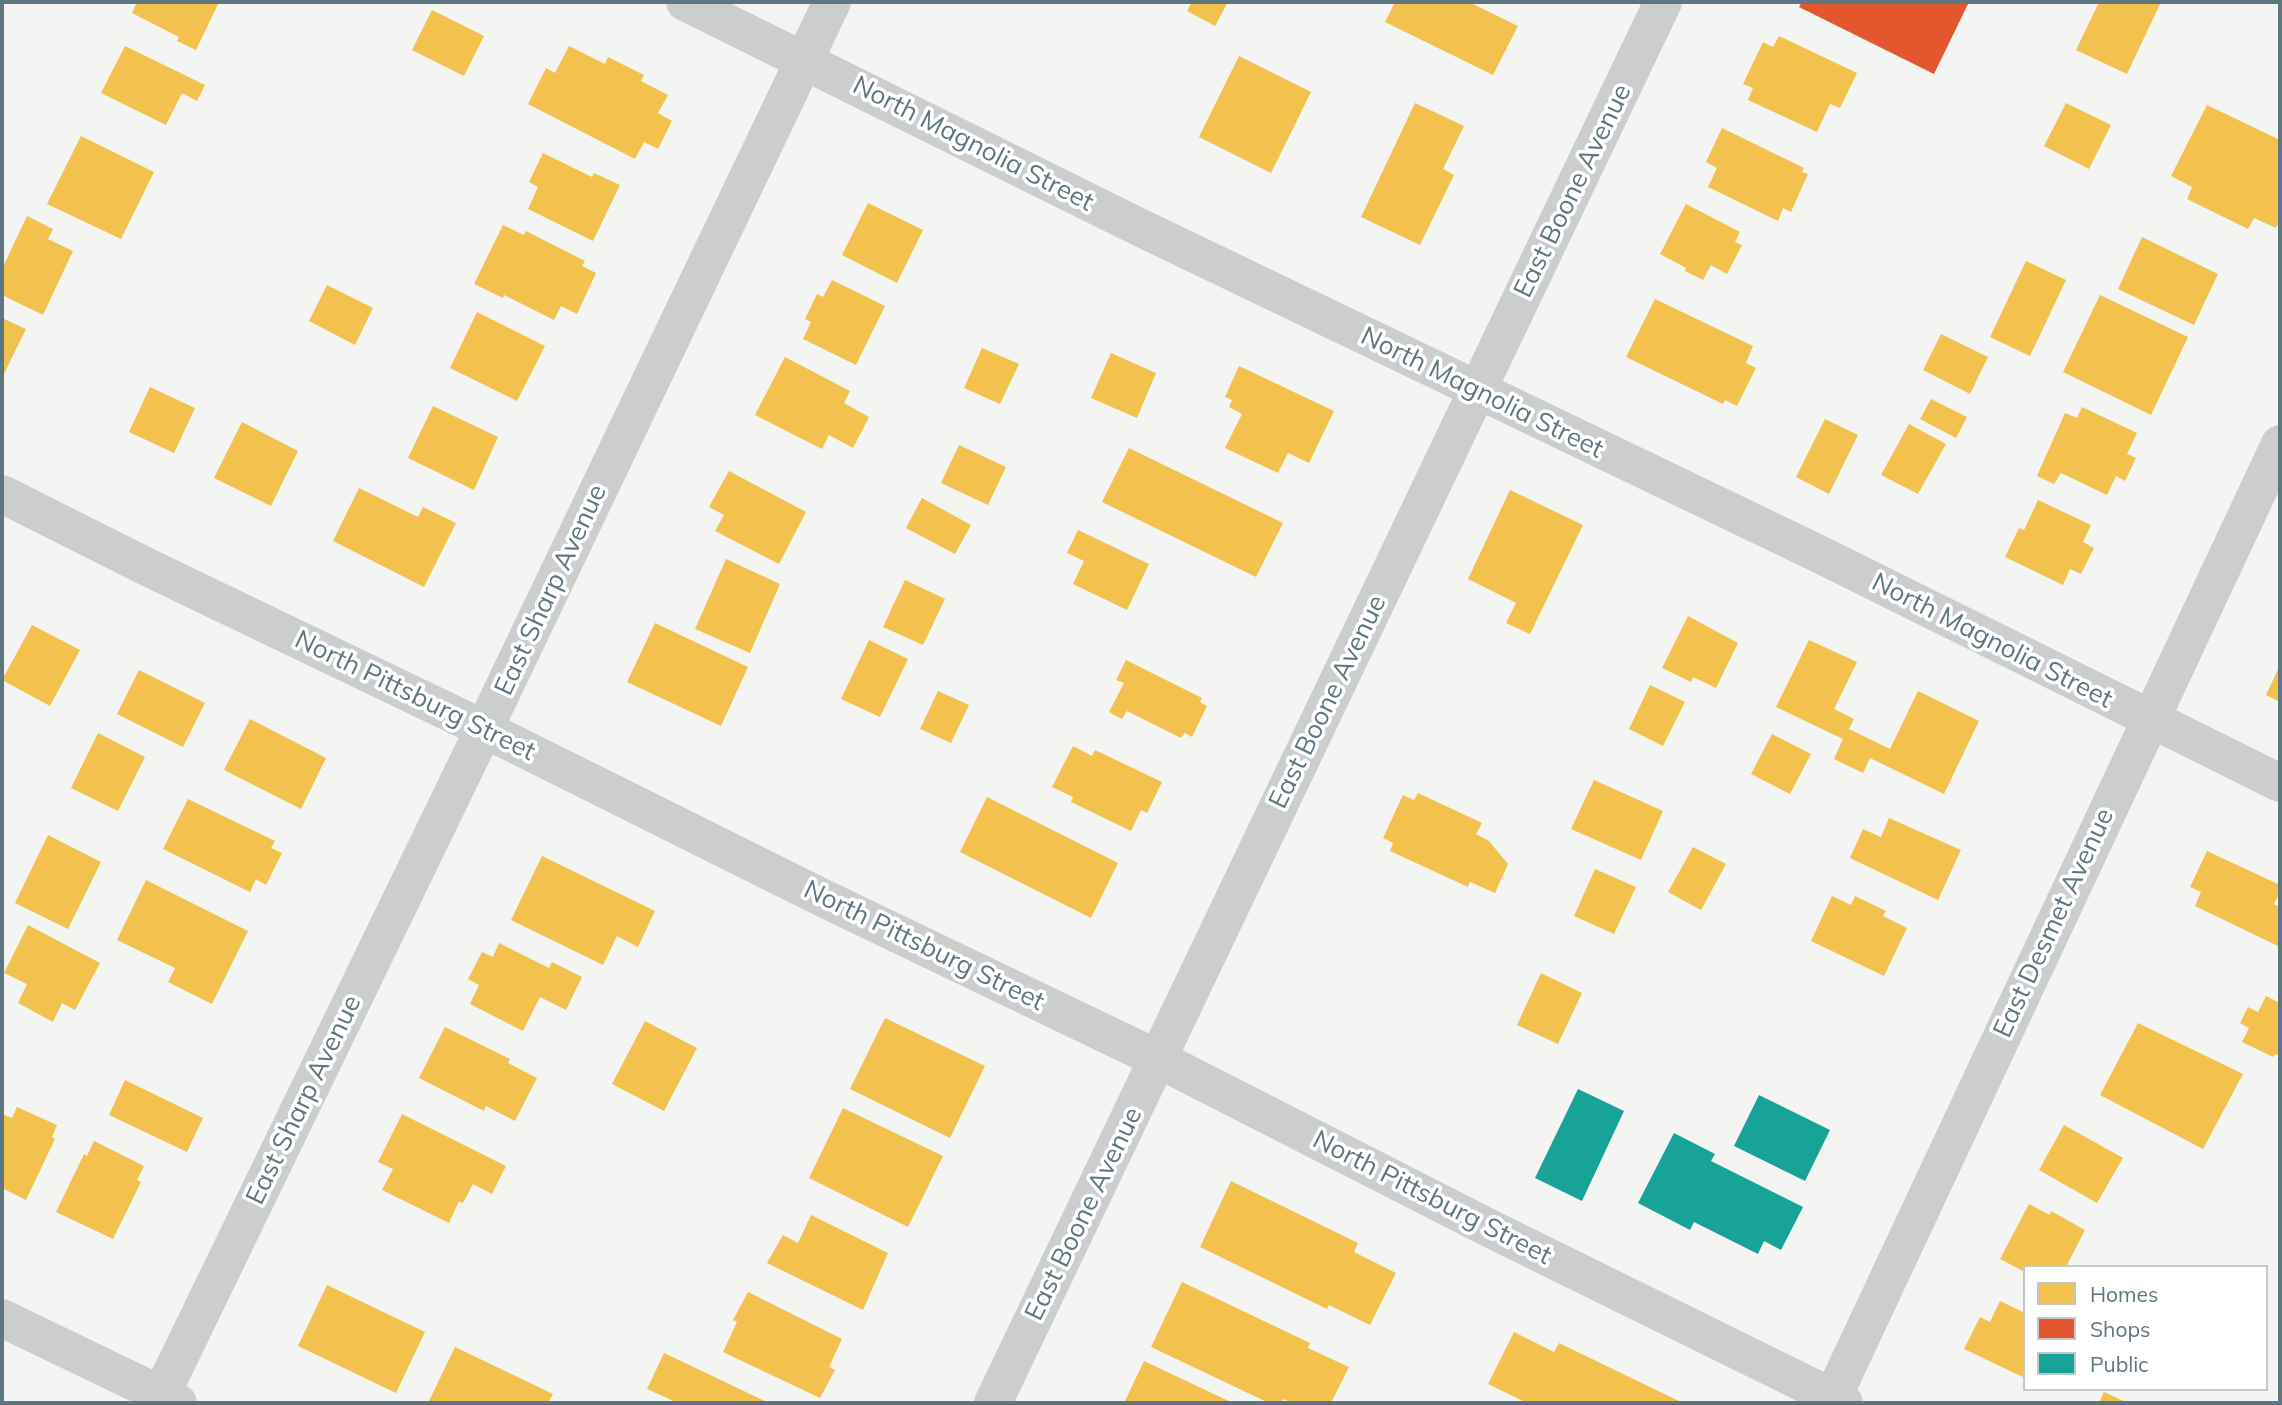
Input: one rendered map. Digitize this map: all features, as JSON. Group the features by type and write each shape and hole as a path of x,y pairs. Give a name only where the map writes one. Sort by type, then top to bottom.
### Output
{"street":[{"name":"North Magnolia Street","path":"685,2 1139,227 1819,554 2280,783"},
{"name":"East Sharp Avenue","path":"165,1401 832,2"},
{"name":"East Boone Avenue","path":"993,1403 1663,2"},
{"name":"East Desmet Avenue","path":"1836,1401 2280,444"},
{"name":"North Pittsburg Street","path":"2,494 825,899 1158,1059 1836,1401"},
{"path":"2,1318 165,1401"}],"building: Homes":[{"path":"137,2 219,2 196,50 177,41 179,37 132,13"},
{"path":"1192,2 1228,2 1215,26 1187,11"},
{"path":"1395,2 1469,2 1518,26 1493,75 1385,22"},
{"path":"2099,2 2161,2 2127,74 2076,50"},
{"path":"432,10 484,36 464,76 412,50"},
{"path":"1779,36 1857,73 1840,108 1830,104 1817,132 1748,100 1753,88 1743,84 1763,42 1773,47"},
{"path":"125,46 205,85 197,101 182,93 166,125 101,93"},
{"path":"569,46 605,64 608,57 644,75 641,81 668,95 658,113 672,121 658,149 644,142 635,159 528,104 546,68 555,73"},
{"path":"1239,56 1311,92 1271,173 1199,137"},
{"path":"1415,103 1464,126 1443,169 1454,175 1420,245 1361,217"},
{"path":"2066,103 2111,125 2089,169 2044,146"},
{"path":"2207,105 2280,140 2280,220 2276,228 2254,218 2248,229 2187,199 2192,187 2171,176"},
{"path":"1722,128 1804,168 1802,172 1808,174 1791,212 1783,208 1778,221 1708,187 1717,168 1706,162"},
{"path":"81,136 154,172 121,239 47,204"},
{"path":"543,153 592,177 594,173 620,185 593,241 528,209 538,187 529,182"},
{"path":"868,203 923,230 897,283 842,255"},
{"path":"1686,204 1740,232 1735,242 1742,245 1727,274 1711,265 1703,280 1660,254"},
{"path":"27,216 53,229 48,239 73,251 43,315 2,295 2,269"},
{"path":"503,225 524,235 526,231 585,261 582,266 596,273 577,314 561,306 554,320 504,295 503,298 474,284"},
{"path":"2142,237 2218,274 2194,325 2118,289"},
{"path":"2026,261 2066,280 2030,356 1990,337"},
{"path":"832,280 885,306 856,365 803,339 811,322 805,319 817,294 823,297"},
{"path":"327,285 373,308 355,345 309,321"},
{"path":"2100,295 2188,337 2151,415 2063,372"},
{"path":"1655,299 1753,346 1746,363 1756,368 1737,406 1725,400 1723,404 1626,357"},
{"path":"477,312 545,346 517,401 450,368"},
{"path":"2,318 26,329 2,378"},
{"path":"1941,334 1988,357 1970,394 1923,370"},
{"path":"982,348 1019,364 1000,404 964,388"},
{"path":"1111,353 1156,373 1137,418 1091,398"},
{"path":"785,357 850,391 844,403 869,417 853,448 829,435 822,449 755,415"},
{"path":"1239,366 1334,411 1309,463 1288,453 1278,473 1225,448 1242,414 1229,407 1232,400 1225,397"},
{"path":"150,387 195,408 174,453 129,432"},
{"path":"1931,399 1967,417 1956,438 1920,419"},
{"path":"433,406 498,437 474,490 408,458"},
{"path":"2082,407 2137,433 2127,454 2136,458 2125,481 2116,476 2107,495 2061,473 2054,484 2037,476 2065,413 2077,418"},
{"path":"1825,419 1858,435 1829,494 1796,477"},
{"path":"242,422 298,451 271,506 214,478"},
{"path":"1909,424 1946,444 1918,494 1881,475"},
{"path":"959,445 1006,467 988,505 941,483"},
{"path":"1129,448 1283,523 1256,577 1102,502"},
{"path":"729,471 806,512 779,564 715,531 724,515 709,507"},
{"path":"359,488 418,517 423,507 456,523 424,587 333,541"},
{"path":"1510,490 1583,525 1530,634 1506,623 1516,603 1468,579"},
{"path":"922,498 971,525 955,554 906,528"},
{"path":"2038,500 2091,525 2083,542 2094,548 2081,574 2070,569 2063,585 2005,557 2019,528 2024,530"},
{"path":"1078,530 1149,564 1127,610 1073,584 1084,561 1067,553"},
{"path":"726,559 780,584 750,653 695,629"},
{"path":"905,580 945,599 923,645 883,627"},
{"path":"1688,616 1738,643 1716,688 1693,677 1691,682 1662,668"},
{"path":"655,623 748,667 721,726 627,682"},
{"path":"32,625 80,650 50,706 2,680"},
{"path":"869,640 908,659 880,717 841,699"},
{"path":"1809,640 1857,662 1834,709 1854,719 1849,729 1890,749 1918,691 1979,721 1944,794 1870,758 1863,773 1834,759 1843,739 1776,707"},
{"path":"1126,660 1202,698 1200,702 1207,706 1192,737 1185,733 1181,738 1127,711 1122,719 1109,712 1124,683 1116,680"},
{"path":"2280,665 2280,702 2266,695"},
{"path":"139,670 205,703 183,747 117,714"},
{"path":"1650,685 1685,702 1663,746 1629,729"},
{"path":"938,691 969,705 951,743 920,729"},
{"path":"250,719 326,758 301,809 224,770"},
{"path":"98,733 145,757 118,811 71,788"},
{"path":"1772,734 1811,754 1790,794 1751,774"},
{"path":"1073,746 1092,756 1095,750 1162,782 1147,813 1141,810 1131,831 1071,802 1073,797 1052,787"},
{"path":"1594,780 1663,811 1641,860 1571,829"},
{"path":"1418,793 1482,823 1476,834 1489,841 1508,864 1495,893 1470,882 1468,887 1390,851 1393,843 1383,838 1403,795 1414,800"},
{"path":"987,797 1118,863 1091,918 960,852"},
{"path":"188,799 275,841 271,848 282,853 266,885 256,879 250,892 163,849"},
{"path":"1889,818 1961,850 1938,900 1850,858 1863,829 1881,837"},
{"path":"48,835 101,862 68,929 15,903"},
{"path":"1693,847 1726,864 1701,910 1668,892"},
{"path":"2207,851 2280,885 2280,892 2274,904 2280,907 2280,947 2195,906 2201,892 2190,887"},
{"path":"542,856 655,911 638,947 617,936 603,965 511,920"},
{"path":"1595,869 1636,887 1614,934 1574,916"},
{"path":"146,880 248,931 212,1004 168,982 175,968 117,940"},
{"path":"1832,896 1851,905 1855,896 1886,911 1883,916 1907,928 1884,976 1811,941"},
{"path":"28,925 100,963 75,1010 62,1003 53,1022 18,1003 27,984 4,973"},
{"path":"499,943 549,968 552,962 582,977 566,1010 540,997 523,1031 470,1004 479,985 468,979 482,952 493,957"},
{"path":"1541,973 1582,993 1558,1044 1517,1025"},
{"path":"2266,996 2280,1003 2280,1056 2275,1054 2273,1057 2242,1042 2249,1028 2240,1023 2248,1007 2258,1012"},
{"path":"885,1018 985,1066 950,1138 850,1089"},
{"path":"645,1021 697,1048 664,1111 612,1084"},
{"path":"2138,1023 2243,1074 2203,1149 2100,1095"},
{"path":"445,1027 510,1059 508,1063 537,1078 515,1121 486,1106 484,1111 419,1078"},
{"path":"125,1080 203,1118 187,1152 109,1115"},
{"path":"17,1107 57,1125 52,1137 55,1139 26,1200 2,1188 2,1114 12,1118"},
{"path":"843,1108 943,1156 908,1227 809,1178"},
{"path":"402,1114 506,1166 492,1194 473,1184 463,1203 459,1201 449,1223 382,1190 393,1169 378,1162"},
{"path":"2064,1125 2123,1158 2097,1203 2039,1170"},
{"path":"94,1141 144,1166 137,1180 141,1182 113,1239 56,1212 84,1154 87,1156"},
{"path":"1231,1181 1358,1243 1354,1252 1396,1273 1370,1325 1329,1305 1327,1309 1200,1247"},
{"path":"2029,1204 2050,1215 2051,1211 2085,1230 2067,1265 2023,1265 2023,1271 2000,1259"},
{"path":"811,1215 888,1253 863,1310 767,1263 783,1235 798,1243"},
{"path":"1182,1282 1310,1343 1308,1348 1349,1367 1331,1403 1293,1403 1283,1399 1281,1403 1269,1403 1151,1347"},
{"path":"327,1285 425,1332 396,1393 298,1346"},
{"path":"748,1292 842,1339 829,1367 835,1370 820,1398 723,1352 737,1322 733,1320"},
{"path":"2000,1301 2023,1312 2023,1377 1964,1349 1980,1317 1990,1322"},
{"path":"1514,1332 1554,1352 1559,1343 1683,1403 1527,1403 1488,1384"},
{"path":"455,1347 553,1394 548,1403 428,1403"},
{"path":"664,1353 769,1403 678,1403 647,1389"},
{"path":"1144,1361 1233,1403 1124,1403"},
{"path":"2104,1392 2128,1403 2099,1403"}],"building: Shops":[{"path":"1802,2 1969,2 1934,74 1799,7"}],"building: Public":[{"path":"1578,1089 1624,1111 1582,1201 1535,1178"},
{"path":"1759,1095 1830,1130 1805,1181 1734,1146"},
{"path":"1674,1133 1715,1154 1711,1161 1803,1207 1781,1250 1764,1241 1758,1254 1694,1222 1690,1230 1638,1203"}]}
